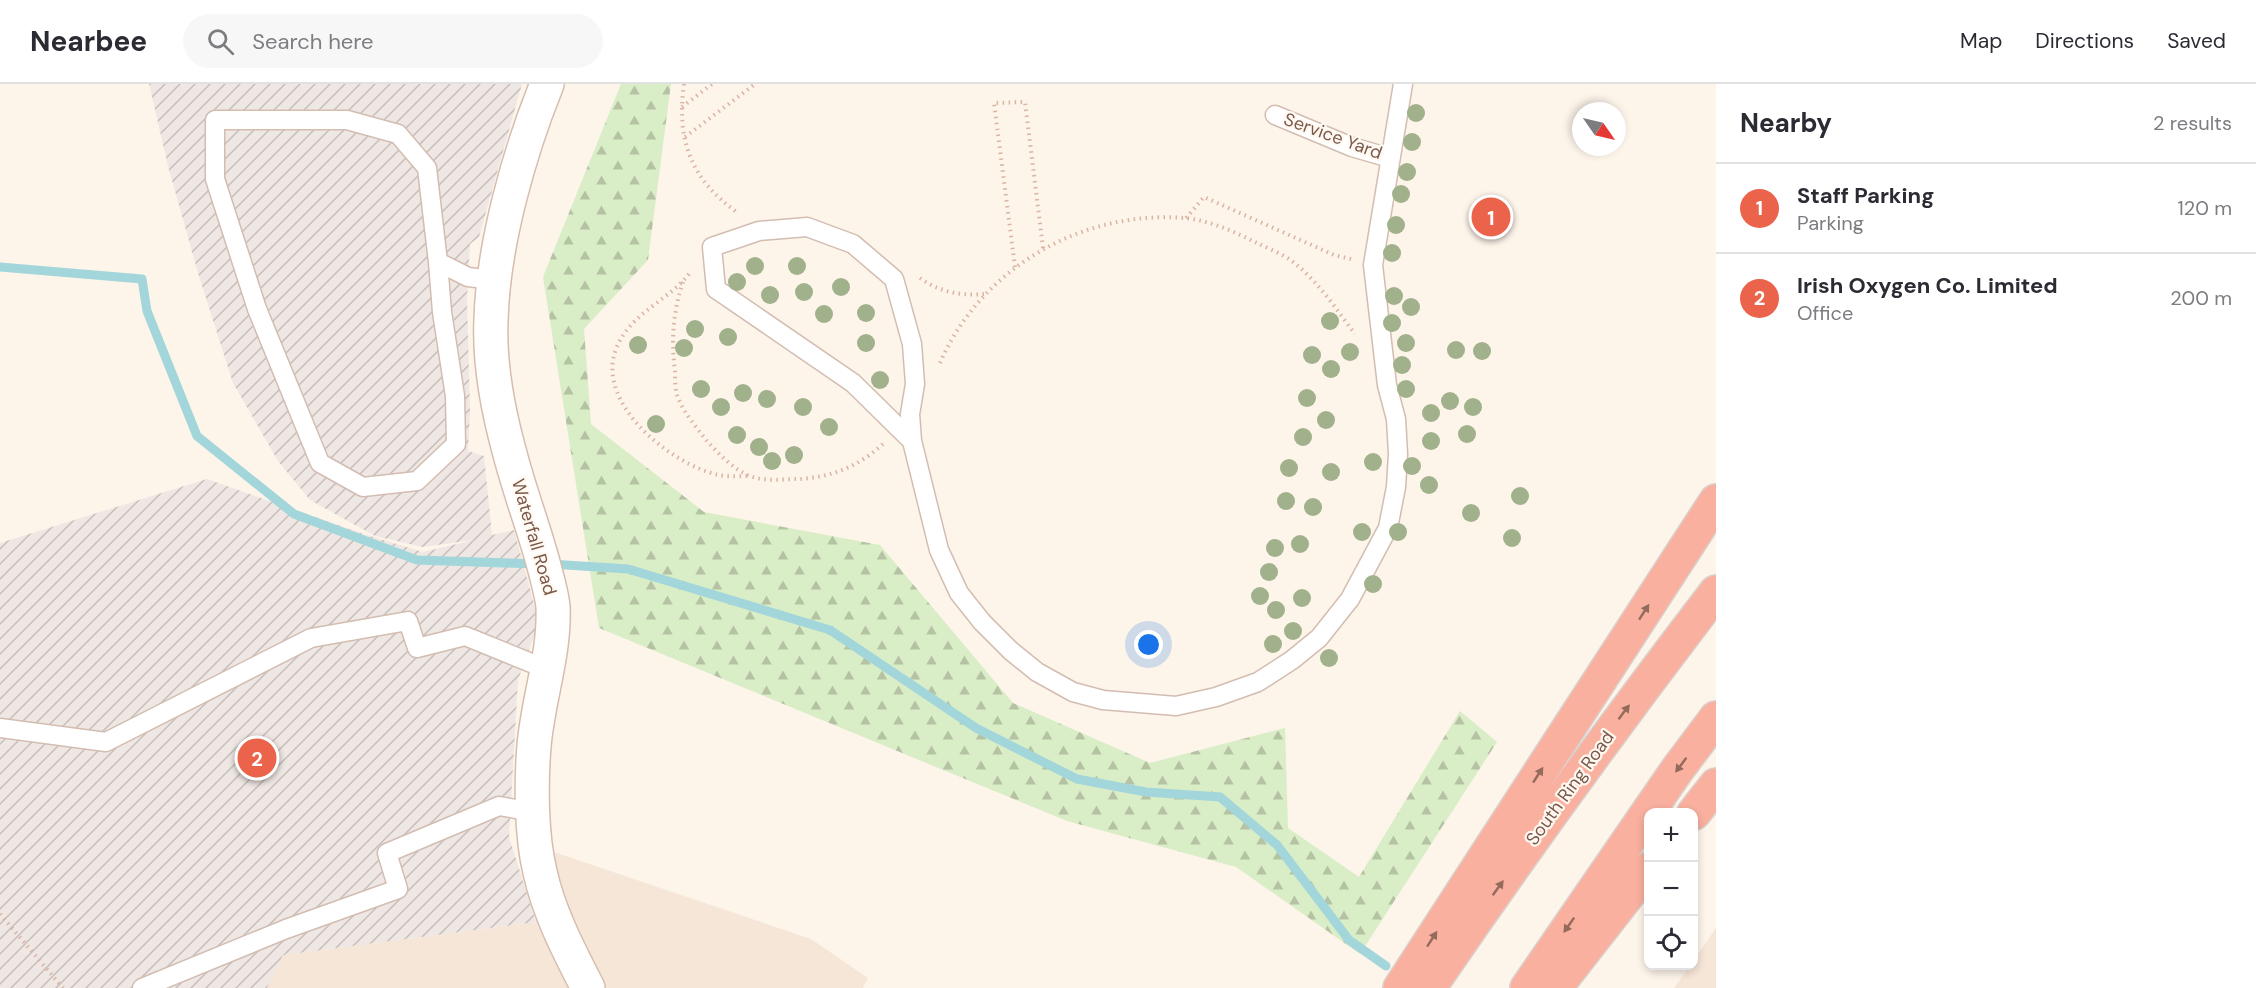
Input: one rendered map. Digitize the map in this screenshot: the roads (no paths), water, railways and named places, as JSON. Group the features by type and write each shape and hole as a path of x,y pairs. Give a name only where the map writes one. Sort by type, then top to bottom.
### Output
{"highway":[{"path":"1400,988 1716,501"},
{"name":"South Ring Road","path":"1429,988 1488,901 1619,719 1716,592"},
{"path":"1527,988 1677,770 1716,718"},
{"path":"1698,808 1716,785"},
{"path":"1555,988 1644,874"}],"street":[{"name":"Waterfall Road","path":"547,84 507,208 494,280 490,319 492,358 499,408 510,455 539,547 552,604 553,633 534,745 533,812 539,871 561,934 588,988"}],"lane":[{"path":"912,441 853,383 717,289 712,247 759,231 807,227 853,243 894,279 912,344 915,384 910,414 912,441 939,550 959,593 982,622 1011,651 1037,672 1073,692 1103,700 1176,706 1216,697 1258,682 1293,660 1318,638 1350,599 1388,528 1396,487 1398,454 1396,419 1387,385 1373,265 1403,84"},
{"name":"Service Yard","path":"1275,115 1352,147 1390,158"},
{"path":"215,120 347,120 398,134 427,168 438,262 442,312 455,396 456,444 417,481 363,487 320,463 257,309 215,179 215,120"},
{"path":"438,262 468,277 494,280"},
{"path":"0,728 106,742 311,638 408,621 417,648 465,636 546,669"},
{"path":"142,988 286,929 398,889 387,853 499,807 533,812"}],"waterway":[{"path":"0,267 142,279 147,311 197,436 294,514 417,560 536,564"},
{"path":"550,564 628,569 830,630 976,728 1077,779 1146,792 1220,797 1277,845 1349,940 1386,966"}],"place":[{"name":"Staff Parking","path":"1491,217"},
{"name":"Irish Oxygen Co. Limited","path":"257,758"}]}
